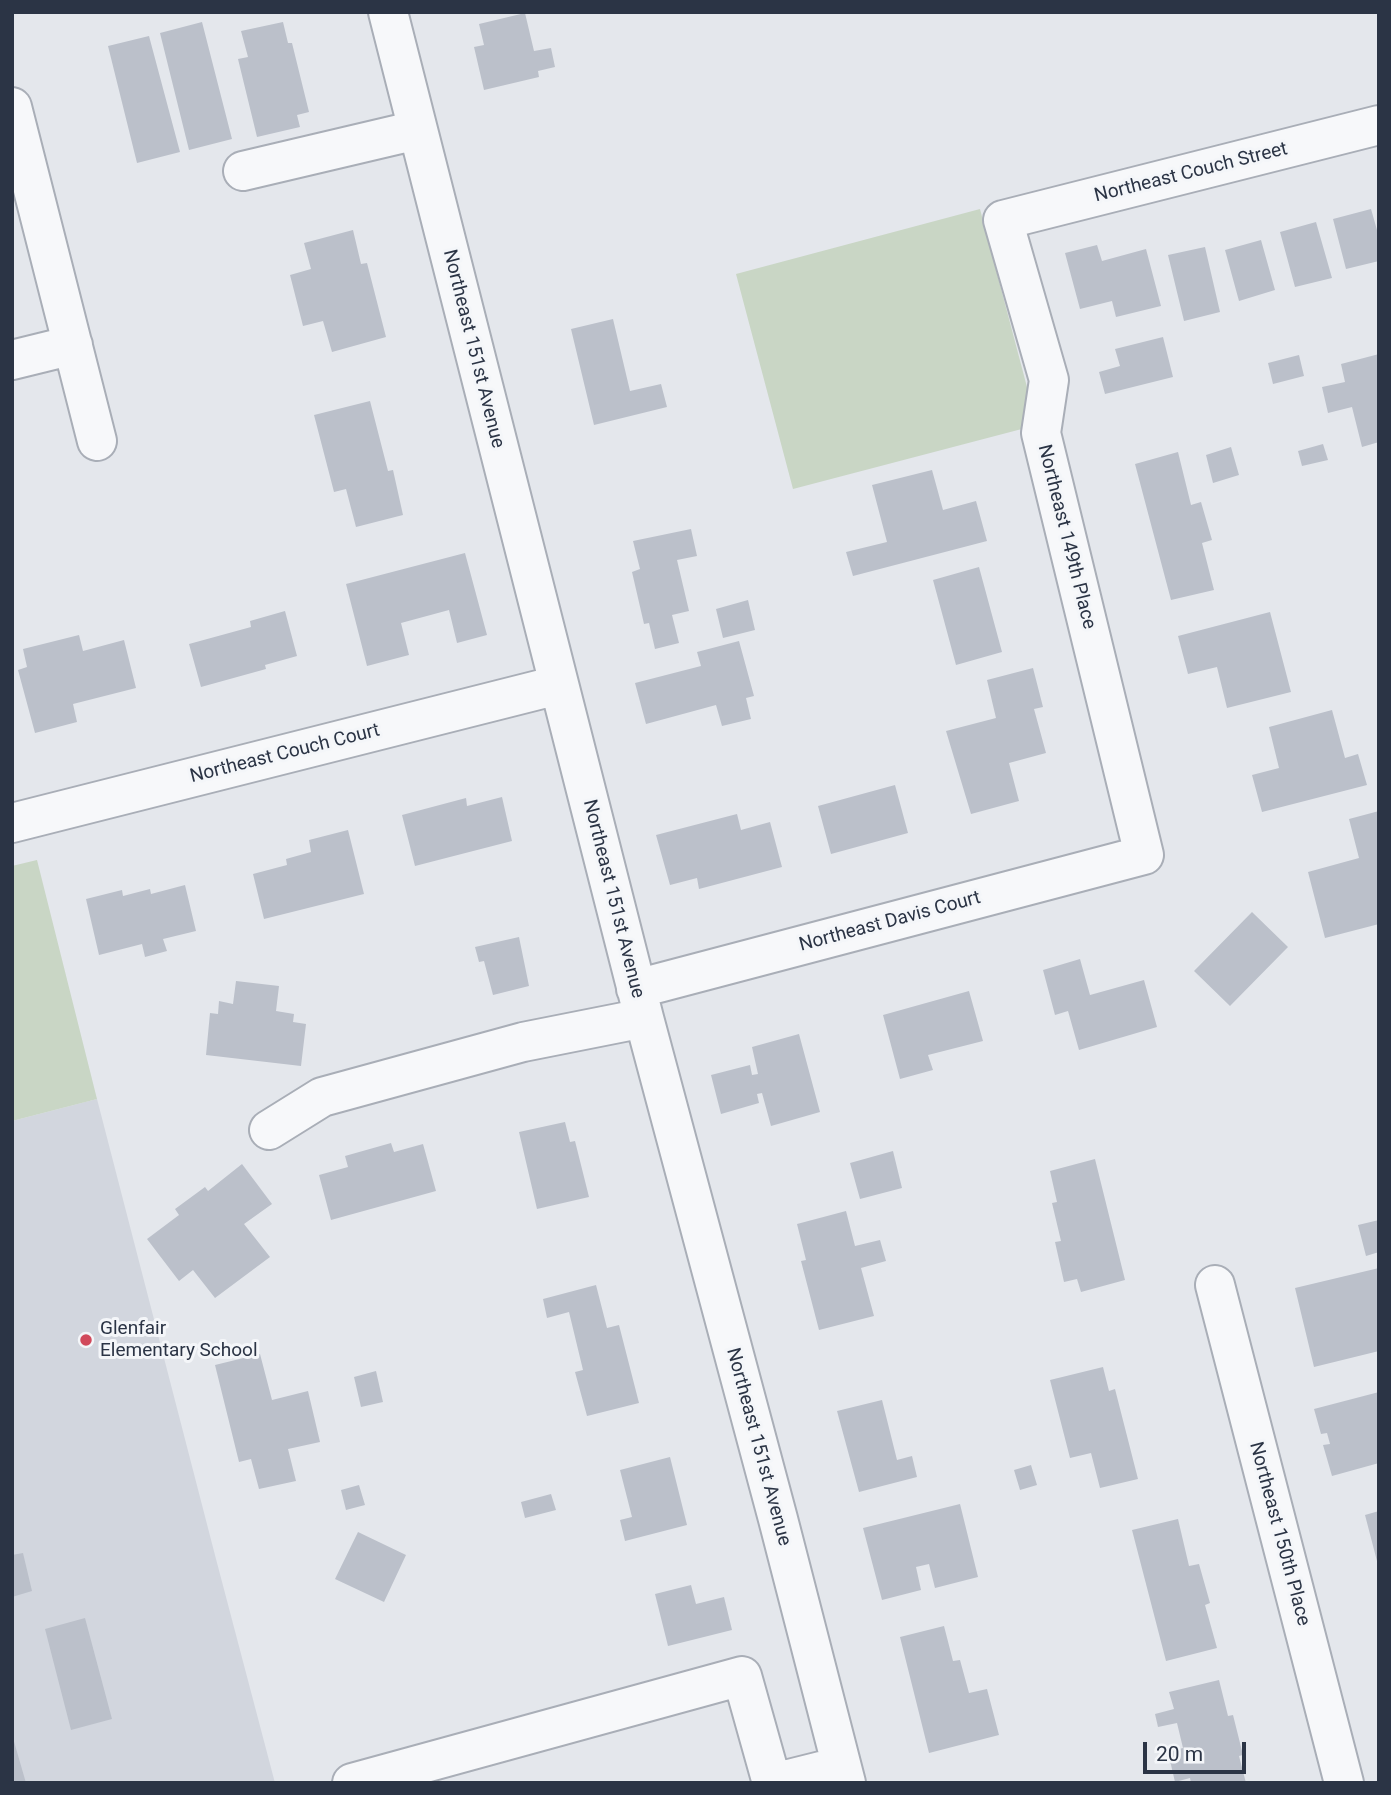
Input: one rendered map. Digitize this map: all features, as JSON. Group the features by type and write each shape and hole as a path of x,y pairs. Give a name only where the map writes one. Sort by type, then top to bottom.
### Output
{"street":[{"name":"Northeast 151st Avenue","path":"388,12 640,1004 778,1519 843,1774"},
{"path":"12,107 97,441"},
{"name":"Northeast Couch Street","path":"1003,220 1379,125"},
{"path":"243,171 418,130"},
{"name":"Northeast 149th Place","path":"1003,220 1049,380 1041,433 1144,855"},
{"path":"12,360 73,345"},
{"name":"Northeast Couch Court","path":"12,823 558,685"},
{"name":"Northeast Davis Court","path":"269,1130 322,1097 523,1042 640,1004 1144,855"},
{"name":"Northeast 150th Place","path":"1215,1284 1344,1783"},
{"path":"352,1783 742,1675 772,1783 843,1774"}],"shaded area":[{"name":"Glenfair Elementary School","path":"97,1099 275,1783 12,1783 12,1121"}],"green space":[{"path":"980,209 1037,425 793,489 736,274"},
{"path":"37,860 97,1099 12,1121 12,866"}],"building":[{"path":"525,13 534,51 551,48 555,67 538,71 539,77 484,90 474,47 484,45 479,24"},
{"path":"202,22 232,139 189,150 160,33"},
{"path":"283,22 288,43 292,43 309,112 297,115 300,127 257,137 238,59 248,57 241,31"},
{"path":"149,36 180,152 137,163 108,46"},
{"path":"1371,209 1379,237 1379,261 1346,269 1333,219"},
{"path":"1316,222 1332,278 1295,287 1280,232"},
{"path":"353,230 361,264 367,263 386,337 332,352 323,321 303,326 290,275 311,269 304,243"},
{"path":"1261,240 1275,290 1239,301 1225,250"},
{"path":"1097,245 1102,261 1146,249 1161,306 1116,317 1112,301 1080,309 1065,253"},
{"path":"1205,247 1220,312 1184,321 1168,255"},
{"path":"613,319 630,391 661,384 667,407 594,425 571,329"},
{"path":"1163,337 1173,377 1105,394 1099,372 1120,366 1115,349"},
{"path":"1379,354 1379,442 1362,447 1352,407 1328,413 1322,387 1345,382 1341,364"},
{"path":"1299,355 1304,376 1273,384 1268,363"},
{"path":"370,401 388,471 393,470 403,515 356,527 346,489 334,492 314,415"},
{"path":"1323,444 1328,460 1302,466 1298,451"},
{"path":"1231,447 1239,475 1213,483 1206,455"},
{"path":"1178,452 1191,505 1201,502 1212,540 1202,543 1214,590 1171,600 1135,464"},
{"path":"932,470 943,510 976,501 987,541 853,576 846,552 887,542 872,485"},
{"path":"691,529 697,556 677,560 689,611 672,615 679,643 655,649 649,623 644,624 632,572 640,569 633,541"},
{"path":"465,553 487,635 457,643 449,610 401,623 409,655 367,666 346,584"},
{"path":"979,567 1002,652 956,665 933,580"},
{"path":"748,600 755,630 723,638 716,609"},
{"path":"285,611 297,656 265,665 266,669 201,687 189,644 251,627 250,621"},
{"path":"1270,612 1291,692 1227,708 1217,667 1188,674 1178,636"},
{"path":"79,635 83,651 124,640 136,688 73,704 77,722 35,733 18,670 27,667 23,649"},
{"path":"739,641 754,696 746,698 751,719 722,726 716,705 646,724 635,683 701,666 697,652"},
{"path":"1033,668 1043,707 1034,709 1046,753 1009,763 1019,801 971,814 946,731 996,718 987,680"},
{"path":"1332,710 1345,758 1358,754 1367,785 1262,812 1252,775 1279,768 1269,727"},
{"path":"895,785 908,833 831,854 818,806"},
{"path":"502,797 512,841 415,866 402,815 466,798 467,806"},
{"path":"1379,811 1379,924 1325,938 1308,872 1359,858 1349,819"},
{"path":"737,814 741,830 770,822 782,867 699,889 697,878 670,885 656,835"},
{"path":"348,830 364,894 264,919 253,874 287,865 286,859 311,852 309,840"},
{"path":"185,885 196,931 163,939 167,951 145,957 142,944 99,955 86,899 122,890 123,896 150,889 151,894"},
{"path":"1252,912 1288,947 1230,1006 1194,971"},
{"path":"519,937 529,986 493,995 484,961 479,962 475,947"},
{"path":"1080,959 1090,995 1144,980 1157,1027 1079,1050 1068,1011 1055,1015 1043,970"},
{"path":"236,981 279,986 276,1011 294,1014 293,1022 306,1024 301,1066 206,1055 210,1013 218,1014 219,1001 233,1004"},
{"path":"969,991 983,1041 928,1055 933,1070 900,1079 883,1015"},
{"path":"799,1034 820,1112 771,1126 762,1093 757,1094 759,1103 721,1114 711,1075 750,1065 752,1075 758,1074 752,1047"},
{"path":"565,1122 570,1142 575,1141 589,1197 537,1209 519,1132"},
{"path":"391,1143 394,1152 423,1144 436,1191 331,1220 319,1175 348,1167 345,1156"},
{"path":"893,1151 902,1188 860,1199 850,1163"},
{"path":"1095,1159 1125,1280 1081,1292 1077,1279 1064,1282 1055,1242 1061,1241 1052,1203 1057,1202 1050,1171"},
{"path":"242,1164 272,1204 244,1224 270,1257 215,1298 193,1270 179,1281 147,1239 179,1215 175,1209 205,1187 208,1191"},
{"path":"846,1211 855,1246 880,1240 886,1261 861,1268 874,1316 819,1330 801,1261 806,1260 797,1224"},
{"path":"1379,1220 1379,1252 1366,1256 1358,1225"},
{"path":"1379,1268 1379,1351 1314,1367 1295,1288"},
{"path":"596,1285 607,1328 619,1325 639,1403 587,1416 575,1372 583,1370 569,1312 547,1318 543,1299"},
{"path":"260,1354 272,1400 308,1391 320,1442 288,1449 296,1481 259,1489 251,1459 239,1462 215,1365"},
{"path":"1103,1367 1109,1391 1115,1389 1138,1479 1100,1488 1091,1453 1070,1458 1050,1380"},
{"path":"376,1371 383,1402 361,1407 354,1377"},
{"path":"1379,1392 1379,1463 1332,1476 1323,1445 1330,1444 1327,1433 1321,1434 1314,1409"},
{"path":"882,1400 897,1460 912,1456 917,1477 859,1492 837,1411"},
{"path":"670,1457 687,1525 625,1541 620,1520 632,1517 620,1470"},
{"path":"1031,1465 1037,1485 1020,1490 1014,1470"},
{"path":"359,1485 365,1505 346,1510 341,1490"},
{"path":"551,1494 556,1510 525,1518 521,1502"},
{"path":"960,1504 978,1577 935,1588 929,1564 916,1567 921,1590 882,1600 863,1528"},
{"path":"1379,1511 1379,1565 1378,1565 1365,1515"},
{"path":"1178,1519 1189,1566 1199,1564 1210,1603 1205,1605 1217,1648 1166,1661 1132,1530"},
{"path":"358,1532 406,1555 384,1602 335,1579"},
{"path":"23,1553 32,1591 12,1597 12,1555"},
{"path":"691,1585 696,1604 724,1597 732,1630 668,1646 655,1594"},
{"path":"85,1618 112,1719 71,1730 45,1629"},
{"path":"944,1626 953,1661 960,1660 969,1693 987,1689 999,1735 929,1753 900,1637"},
{"path":"1219,1680 1228,1716 1233,1715 1243,1755 1239,1756 1246,1783 1191,1783 1190,1778 1175,1782 1168,1752 1183,1748 1177,1723 1158,1727 1155,1714 1174,1709 1169,1692"},
{"path":"13,1738 26,1783 12,1783"}],"place":[{"name":"Glenfair Elementary School","path":"86,1340"}]}
